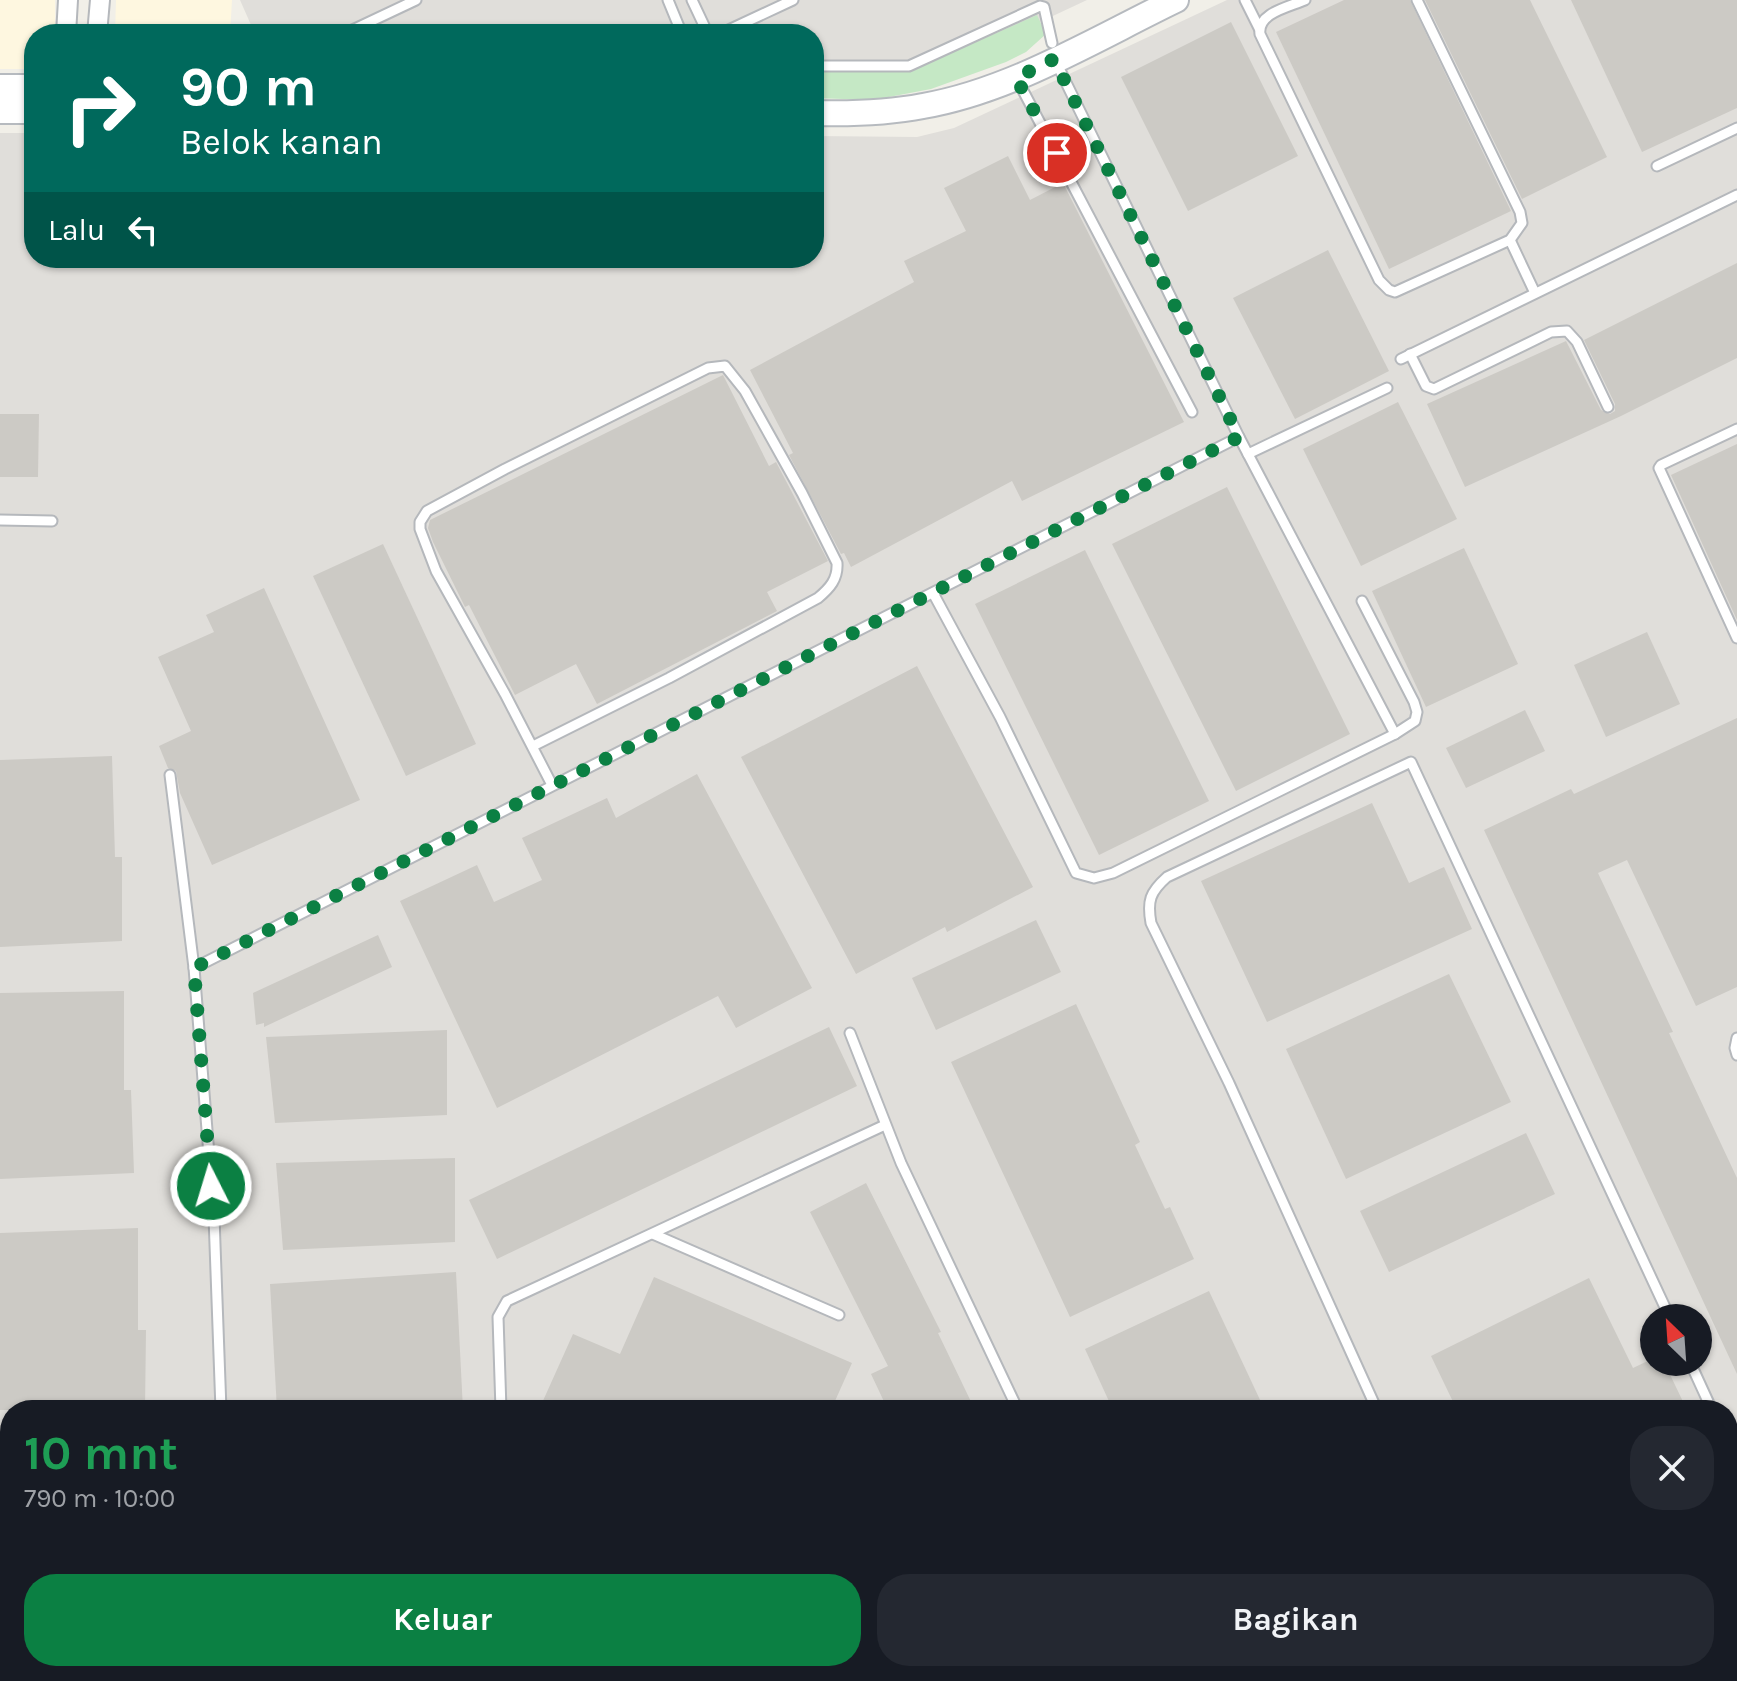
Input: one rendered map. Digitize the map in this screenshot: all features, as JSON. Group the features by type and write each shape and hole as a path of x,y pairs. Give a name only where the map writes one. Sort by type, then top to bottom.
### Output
{"main road":[{"path":"824,113 870,114 926,106 1016,78 1053,51 1141,0"},
{"path":"824,100 873,100 925,92 1053,51 1176,0"},
{"path":"0,87 24,87"},
{"path":"0,111 24,111"}],"street":[{"path":"67,24 68,0"},
{"path":"98,24 100,0"}],"lane":[{"path":"365,24 416,0"},
{"path":"668,0 678,24"},
{"path":"692,0 703,24"},
{"path":"741,24 793,0"},
{"path":"1245,0 1383,286 1395,292 1510,240 1522,223 1520,212 1417,0"},
{"path":"1259,28 1265,18 1305,0"},
{"path":"824,66 909,66 1040,6 1047,13 1053,51 1239,437 1395,734"},
{"path":"1016,78 1192,412"},
{"path":"1657,166 1737,128"},
{"path":"1608,407 1577,342 1567,331 1551,332 1434,389 1426,386 1406,356 1737,195"},
{"path":"1510,240 1535,293"},
{"path":"533,746 818,598 834,581 838,572 837,563 802,493 745,391 725,366 715,366 684,380 505,469 427,511 422,517 420,529 436,571 552,785"},
{"path":"1248,454 1387,388"},
{"path":"1737,429 1659,468 1737,638"},
{"path":"194,968 1239,437"},
{"path":"0,520 52,521"},
{"path":"933,593 1000,717 1076,873 1094,878 1113,873 1395,734 1415,721 1416,708 1362,601"},
{"path":"1372,1400 1229,1083 1151,923 1148,908 1149,896 1167,877 1411,762 1663,1304"},
{"path":"170,775 194,968 214,1217 221,1400"},
{"path":"850,1033 885,1125 1013,1400"},
{"path":"1737,1038 1737,1055"},
{"path":"501,1400 498,1317 503,1305 885,1125"},
{"path":"653,1234 839,1315"},
{"path":"1696,1376 1707,1400"}],"shaded area":[{"path":"0,0 55,0 55,24 24,24 24,69 0,69"},
{"path":"116,0 232,0 231,24 115,24"},
{"path":"240,0 1087,0 929,74 824,80 824,24 251,24"},
{"path":"1227,0 1737,0 1737,1400 0,1400 0,133 24,133 24,268 824,268 824,136 917,137 954,128"}],"green space":[{"path":"1037,15 1046,34 1026,52 1006,62 931,89 873,100 824,98 824,69 910,71"}],"building":[{"path":"1344,0 1410,0 1511,211 1389,269 1276,32"},
{"path":"1425,0 1530,0 1607,157 1522,199"},
{"path":"1571,0 1737,0 1737,108 1642,152"},
{"path":"1231,22 1298,156 1188,211 1121,77"},
{"path":"1008,156 1030,200 1063,183 1184,422 1022,501 1012,481 851,567 844,553 841,554 789,455 793,453 750,370 914,282 904,261 966,231 944,188"},
{"path":"1328,250 1389,371 1295,419 1233,298"},
{"path":"1737,263 1737,358 1621,416 1465,487 1427,404 1566,341 1601,410 1610,414 1615,411 1615,404 1584,340"},
{"path":"723,375 769,466 776,462 828,561 767,592 777,611 597,704 576,664 515,695 469,605 465,607 433,542 428,528 430,520"},
{"path":"1398,402 1457,519 1361,566 1303,449"},
{"path":"0,414 39,414 38,477 0,477"},
{"path":"1737,444 1737,620 1671,475"},
{"path":"1227,487 1350,734 1236,791 1112,544"},
{"path":"383,544 476,744 406,776 313,576"},
{"path":"1464,548 1518,664 1426,707 1372,591"},
{"path":"1085,550 1209,801 1099,855 975,604"},
{"path":"264,588 360,800 212,865 180,793 176,771 168,768 159,746 191,731 158,657 214,632 206,615"},
{"path":"1647,632 1680,704 1606,737 1574,665"},
{"path":"917,666 1033,887 947,932 945,927 856,974 741,757"},
{"path":"1525,710 1545,751 1466,788 1446,748"},
{"path":"1737,718 1737,987 1696,1006 1627,860 1598,873 1737,1178 1737,1374 1712,1320 1712,1304 1704,1304 1484,830 1571,789 1574,794"},
{"path":"112,756 115,857 122,857 122,941 0,947 0,760"},
{"path":"697,774 812,988 736,1028 718,996 497,1108 400,901 477,865 494,902 542,880 522,838 607,798 616,818"},
{"path":"1372,803 1409,883 1444,867 1472,929 1267,1022 1201,881"},
{"path":"1036,920 1061,972 936,1030 912,978"},
{"path":"378,935 392,967 264,1027 264,1023 256,1025 253,993"},
{"path":"1449,974 1511,1102 1346,1179 1286,1049"},
{"path":"124,991 124,1090 131,1090 134,1173 0,1179 0,993"},
{"path":"1076,1004 1140,1142 1135,1145 1165,1209 1170,1207 1194,1259 1070,1317 951,1062"},
{"path":"829,1027 857,1086 497,1259 469,1200"},
{"path":"447,1030 447,1115 275,1123 266,1037"},
{"path":"1526,1133 1555,1194 1389,1272 1360,1211"},
{"path":"455,1158 455,1242 283,1250 276,1163"},
{"path":"866,1183 941,1332 938,1333 970,1400 883,1400 871,1374 888,1366 810,1212"},
{"path":"138,1228 138,1330 146,1330 145,1400 0,1400 0,1233"},
{"path":"456,1272 462,1400 276,1400 270,1284"},
{"path":"654,1277 852,1363 835,1400 543,1400 573,1334 620,1354"},
{"path":"1589,1278 1633,1368 1640,1365 1640,1376 1671,1376 1682,1400 1452,1400 1431,1356"},
{"path":"1209,1291 1260,1400 1108,1400 1085,1349"}],"route":[{"path":"211,1186 194,968 1239,437 1054,59 1016,78 1057,153"}]}
